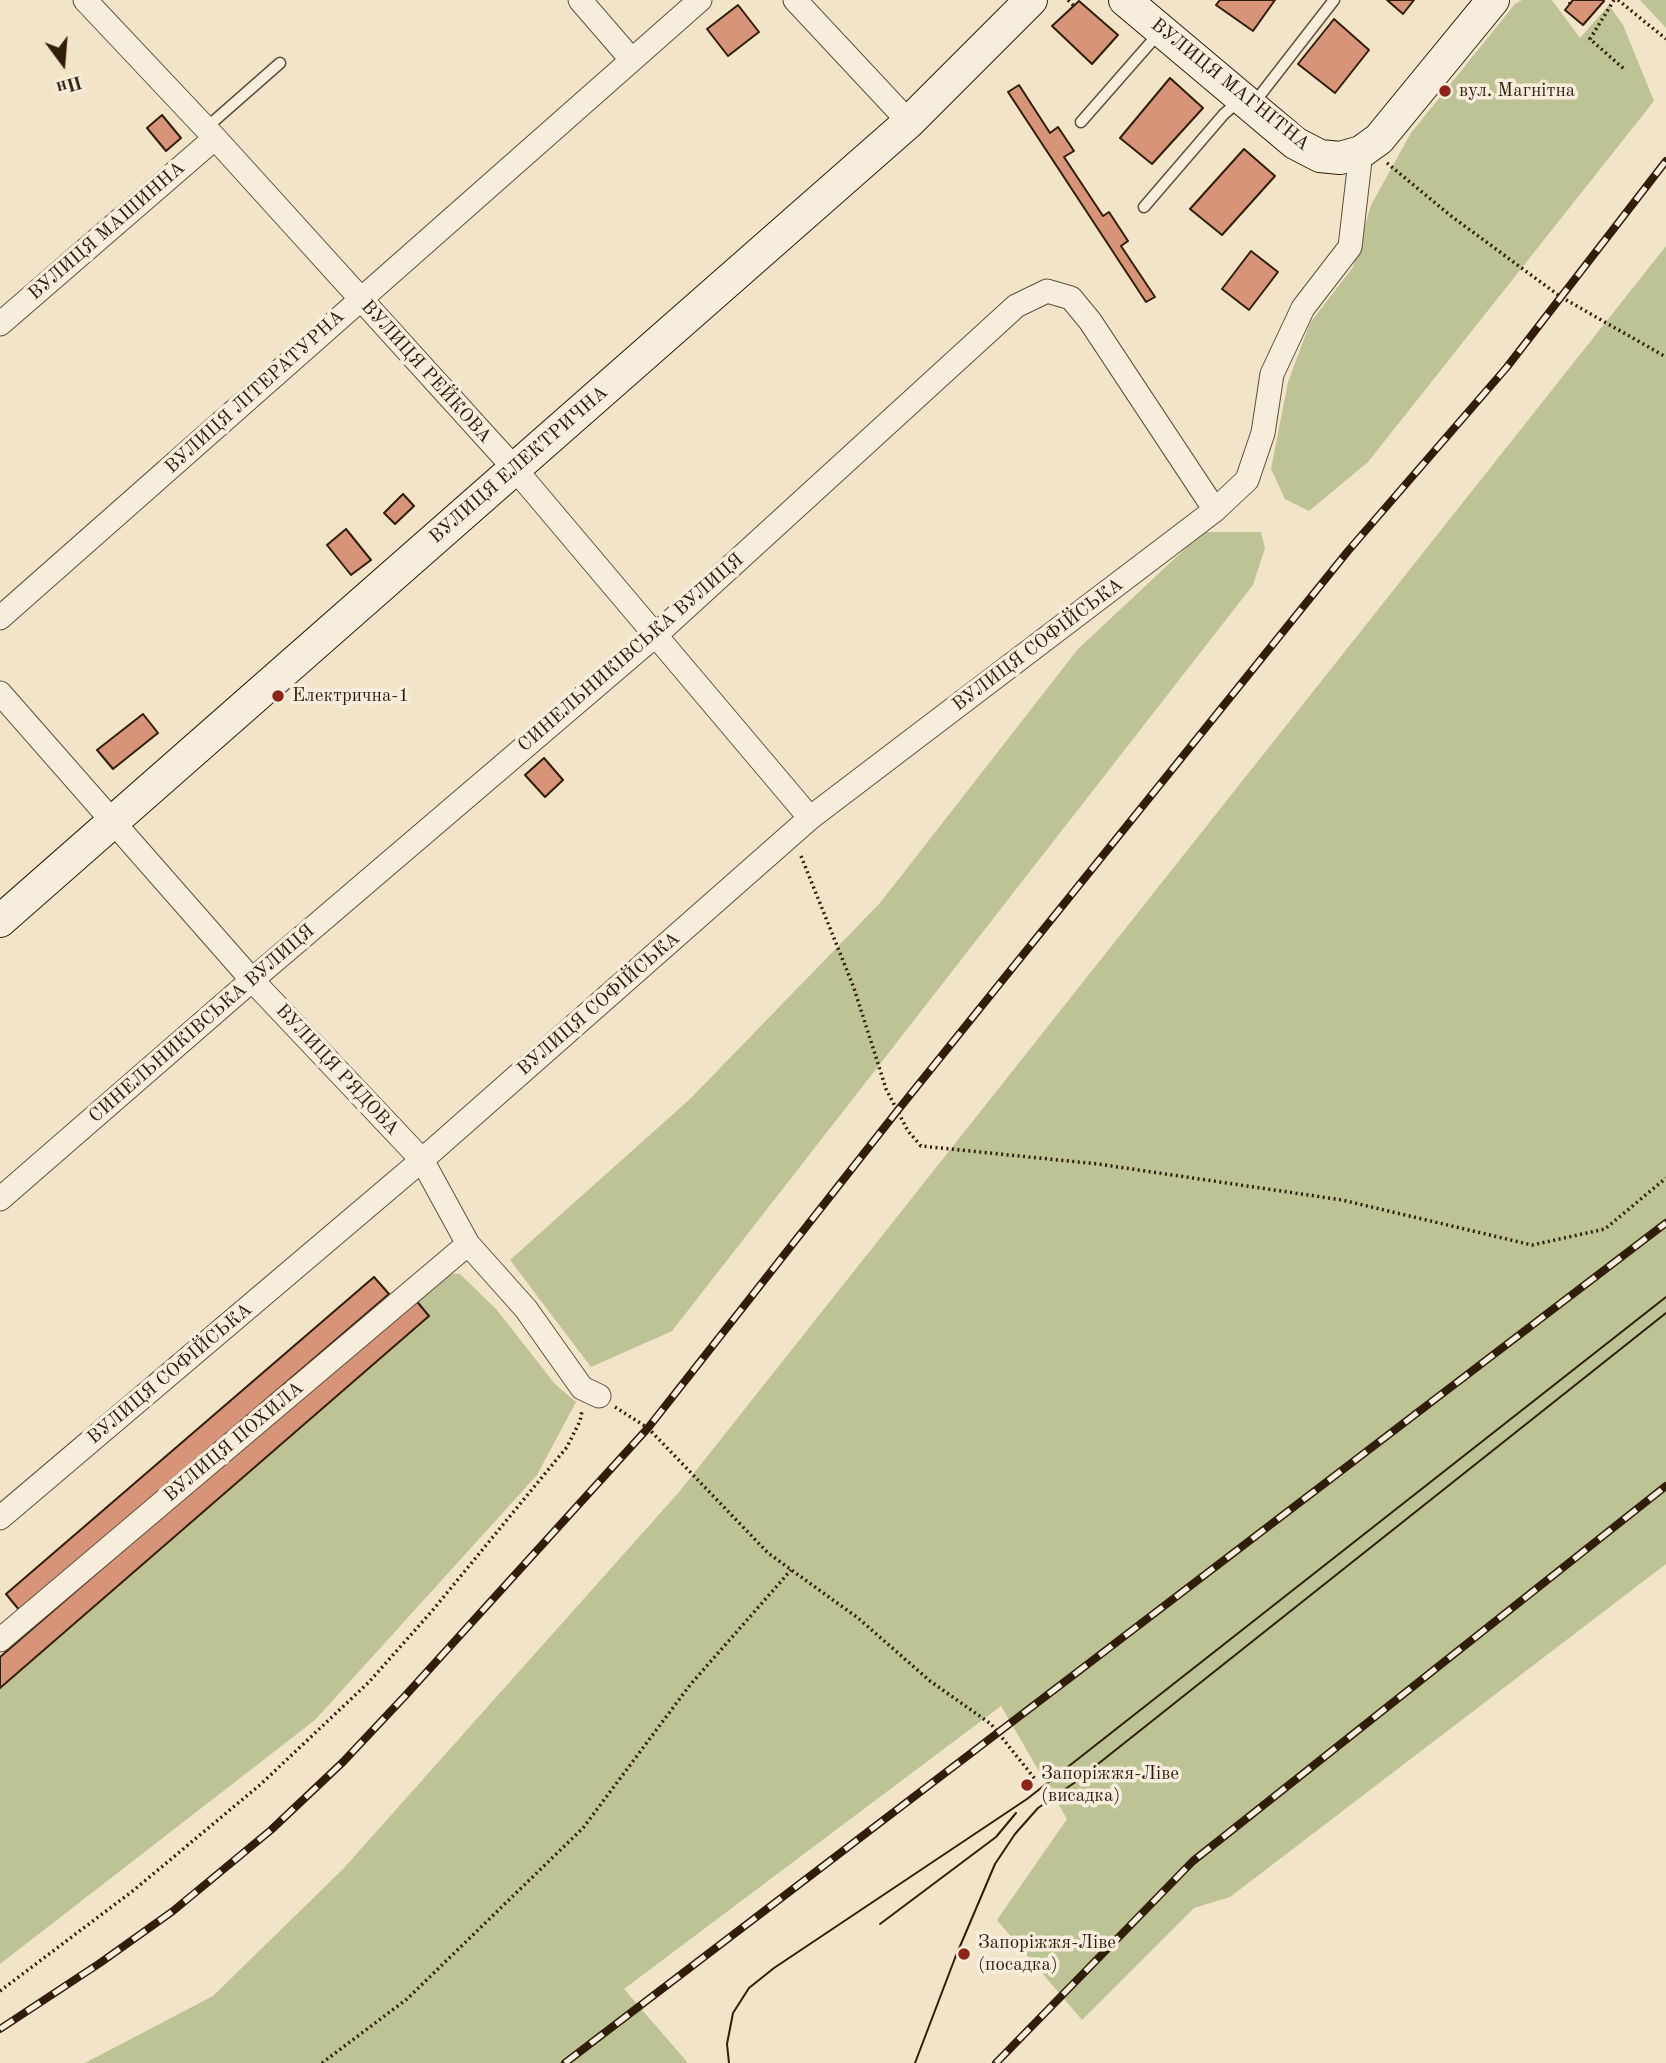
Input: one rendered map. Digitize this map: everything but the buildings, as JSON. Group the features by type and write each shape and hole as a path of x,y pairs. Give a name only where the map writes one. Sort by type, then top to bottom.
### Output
{"street":[{"name":"ВУЛИЦЯ РЕЙКОВА","path":"85,0 515,468 657,634 802,825"},
{"path":"580,0 631,59"},
{"name":"ВУЛИЦЯ ЛІТЕРАТУРНА","path":"0,618 700,0"},
{"path":"795,0 909,122"},
{"name":"ВУЛИЦЯ ЕЛЕКТРИЧНА","path":"0,921 909,122 1031,0"},
{"path":"1360,155 1379,139 1493,0"},
{"name":"ВУЛИЦЯ МАГНІТНА","path":"1143,13 1295,143 1320,156 1360,155"},
{"name":"ВУЛИЦЯ МАШИННА","path":"0,324 210,133"},
{"name":"ВУЛИЦЯ СОФІЙСЬКА","path":"0,1518 422,1160 802,825 1215,510 1247,480 1263,433 1272,374 1303,308 1350,247 1360,155"},
{"name":"СИНЕЛЬНИКІВСЬКА ВУЛИЦЯ","path":"0,1199 657,634 1016,306 1047,291 1070,298 1090,321 1215,510"},
{"name":"ВУЛИЦЯ РЯДОВА","path":"0,693 252,980 422,1160 468,1244 526,1309 590,1392"},
{"name":"ВУЛИЦЯ ПОХИЛА","path":"0,1640 468,1244"}],"lane":[{"path":"1144,207 1224,114 1246,103 1334,0"},
{"path":"1081,121 1143,13"},
{"path":"210,133 280,63"}],"path":[{"path":"1068,0 1074,6"},
{"path":"1624,69 1590,38 1616,0 1666,39"},
{"path":"1360,155 1451,216 1561,297 1666,357"},
{"path":"802,825 800,854 854,988 887,1089 908,1131 921,1146 1098,1164 1342,1200 1532,1244 1605,1229 1666,1178"},
{"path":"0,1991 134,1890 261,1784 369,1682 432,1611 567,1447 590,1392 648,1428 768,1553 859,1618 930,1681 991,1724 1035,1779"},
{"path":"322,2063 407,1998 583,1828 690,1685 791,1570"}],"green space":[{"path":"1522,0 1552,0 1580,38 1609,5 1623,25 1654,101 1368,462 1309,511 1285,499 1271,469 1288,382 1310,323 1353,267 1371,205 1411,133 1515,4"},
{"path":"1640,0 1666,0 1666,28"},
{"path":"1666,246 1666,1564 1230,1897 1194,1908 1082,2020 997,1920 1067,1819 1001,1706 624,1989 688,2063 85,2063 213,1996 343,1869 679,1492"},
{"path":"1203,532 1261,532 1265,548 1253,585 672,1331 591,1367 510,1260 690,1099 880,903 1078,649"},
{"path":"441,1273 460,1274 496,1309 555,1384 576,1402 537,1475 315,1720 0,1964 0,1688 429,1316 414,1298"}],"tram line":[{"path":"729,2063 727,2044 733,2013 749,1988 774,1968 1027,1799 1666,1297"},
{"path":"915,2063 995,1864 1015,1834 1038,1808 1074,1783 1666,1313"},
{"path":"880,1924 996,1837 1016,1813"}],"railway":[{"path":"0,2029 173,1911 271,1830 343,1762 405,1696 648,1428 898,1110 1348,551 1507,367 1666,161"},
{"path":"565,2063 1666,1223"},
{"path":"996,2063 1193,1861 1666,1486"}],"place":[{"name":"вул. Магнітна","path":"1445,91"},
{"name":"Електрична-1","path":"278,696"},
{"name":"Запоріжжя-Ліве (висадка)","path":"1027,1785"},
{"name":"Запоріжжя-Ліве (посадка)","path":"964,1954"}]}
